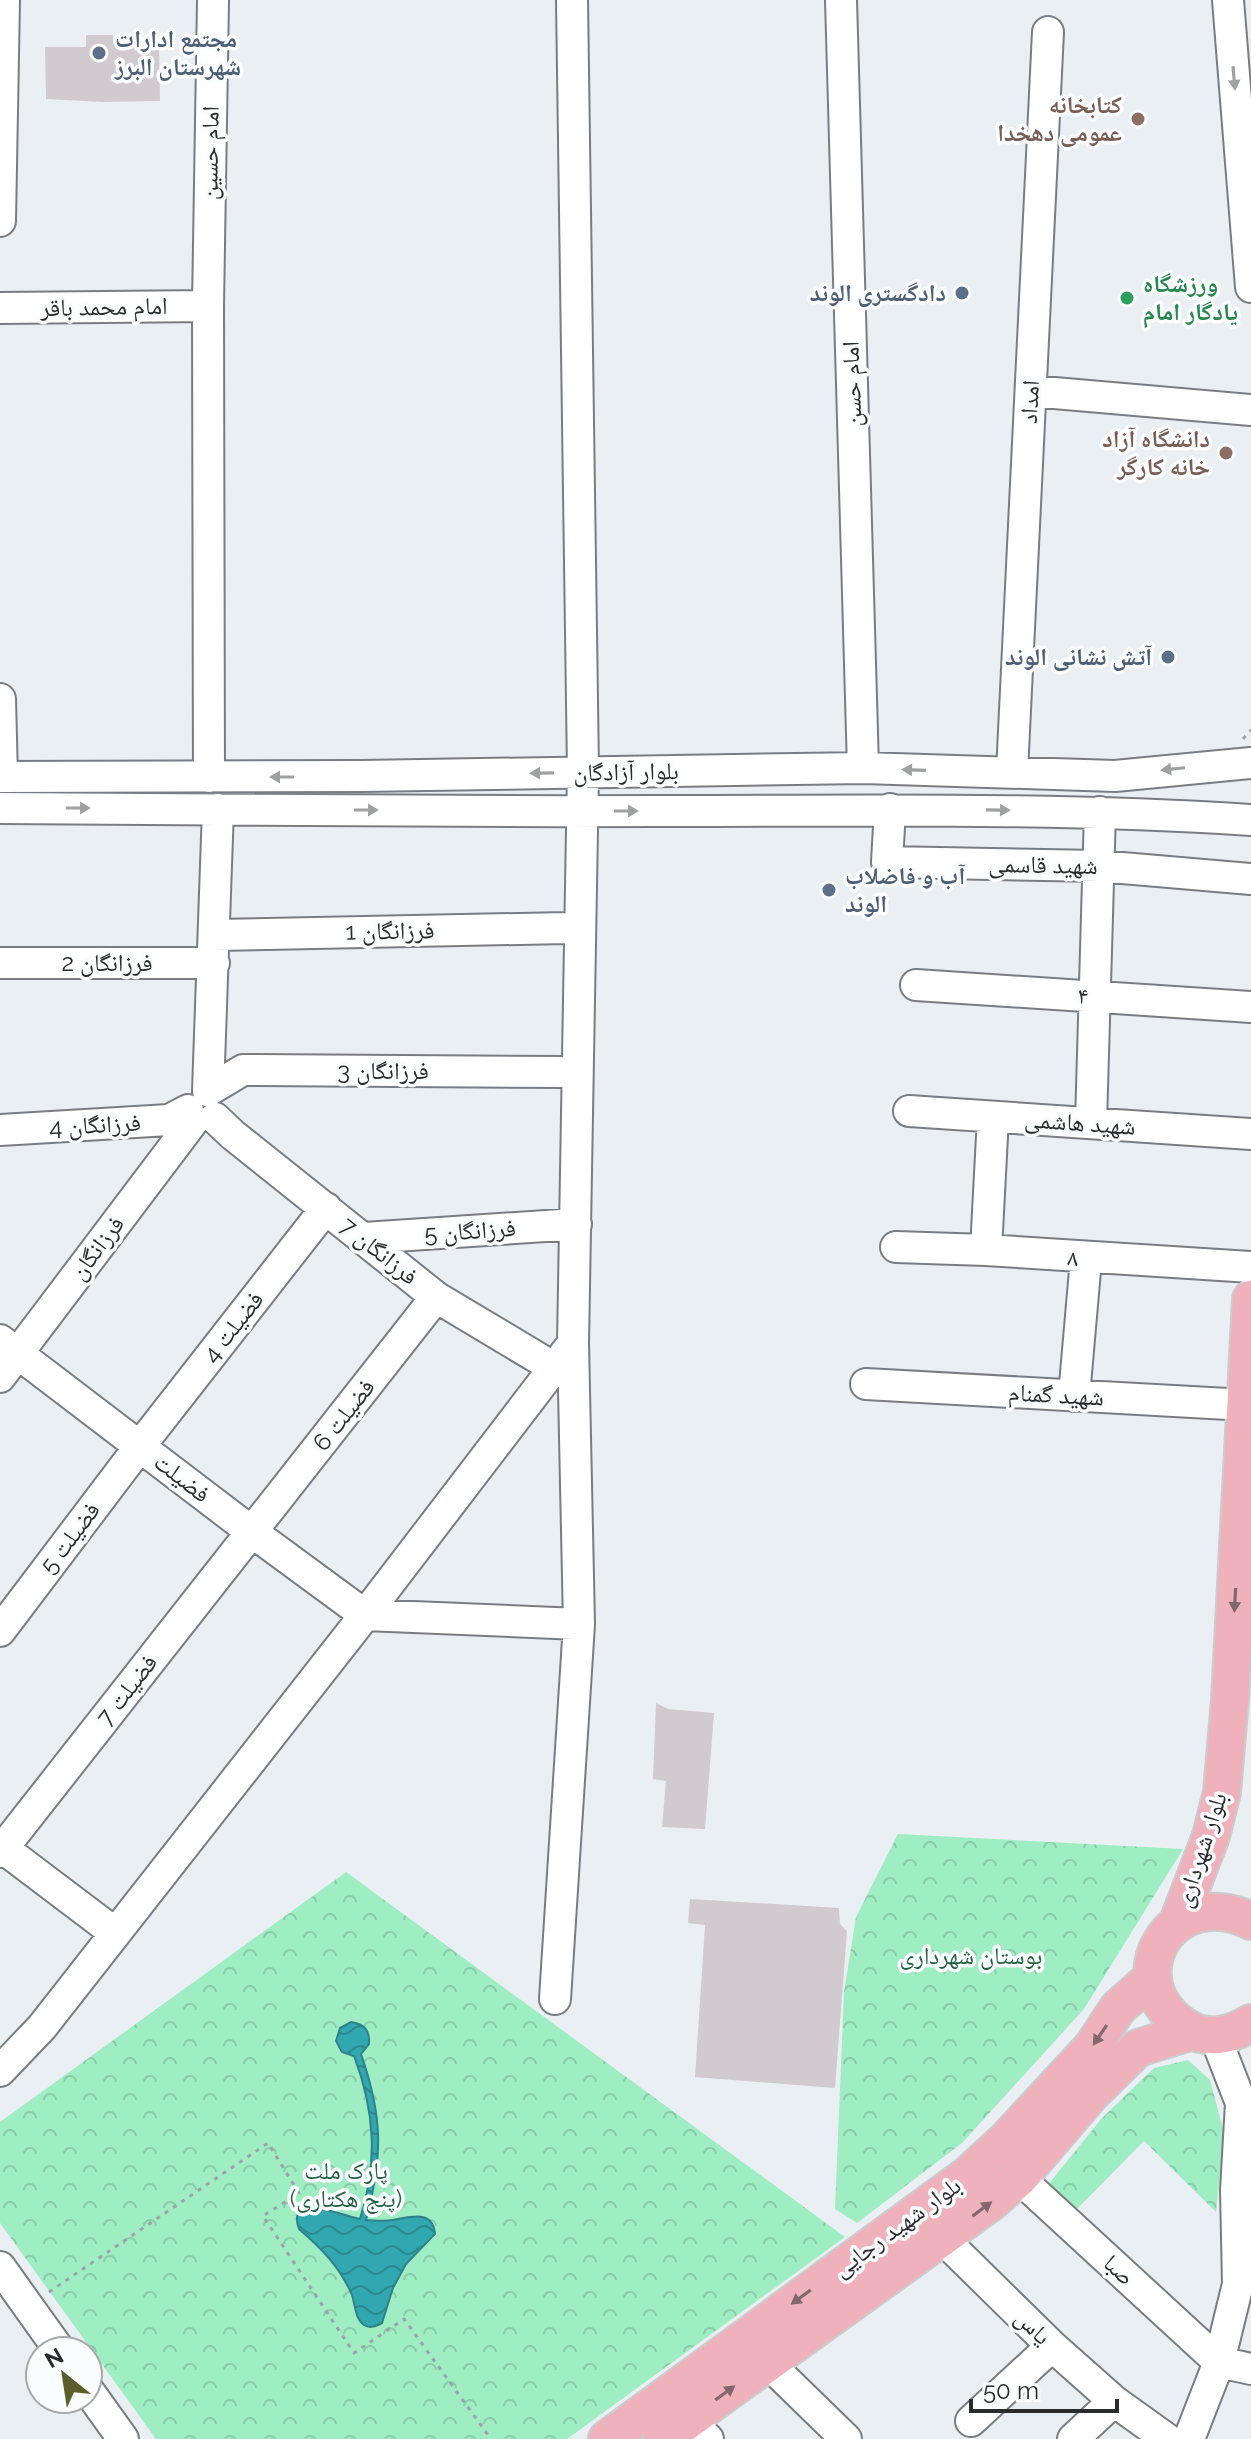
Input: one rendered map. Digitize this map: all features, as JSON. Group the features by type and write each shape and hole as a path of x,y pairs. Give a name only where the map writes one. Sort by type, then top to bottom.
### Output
{"main road":[{"name":"بلوار شهرداری","path":"1152,1978 1155,1957 1163,1938 1178,1922 1211,1836 1222,1792 1230,1700 1251,1299"},
{"path":"1178,1922 1195,1913 1215,1910 1234,1913 1251,1921"},
{"path":"1152,1978 1159,2000 1173,2019 1204,2034"},
{"name":"بلوار شهید رجایی","path":"607,2439 968,2175 1006,2140 1093,2046 1118,2008 1152,1978"},
{"name":"بلوار شهید رجایی","path":"686,2433 768,2363 990,2203 1019,2178 1090,2095 1138,2048 1204,2034 1237,2031 1251,2023"}],"street":[{"name":"امام حسین","path":"209,777 208,306 213,0"},
{"path":"555,1999 579,1624 573,1343 583,772 572,0"},
{"name":"امام حسن","path":"841,0 863,768"},
{"path":"1228,0 1251,287"},
{"path":"0,221 3,19"},
{"name":"امداد","path":"1012,772 1048,32"},
{"name":"امام محمد باقر","path":"0,308 208,306"},
{"path":"1031,391 1251,410"},
{"path":"0,699 1,777"},
{"name":"بلوار آزادگان","path":"1,777 863,768 1115,776 1251,763"},
{"name":"بلوار آزادگان","path":"0,808 890,809 1100,812 1251,820"},
{"path":"202,1110 214,949 218,809"},
{"name":"شهید قاسمی","path":"890,809 887,862 1099,866 1251,879"},
{"path":"1091,1123 1100,812"},
{"name":"فرزانگان 1","path":"214,949 566,928"},
{"name":"فرزانگان 2","path":"0,963 214,949"},
{"name":"۴","path":"916,985 1251,1007"},
{"name":"فرزانگان 3","path":"202,1110 243,1070 564,1072"},
{"name":"فرزانگان 4","path":"4,1135 169,1120 202,1110"},
{"name":"فرزانگان 7","path":"202,1110 436,1297 553,1367"},
{"name":"فرزانگان","path":"6,1357 202,1110"},
{"name":"شهید هاشمی","path":"909,1111 1251,1134"},
{"path":"986,1250 993,1117"},
{"name":"فضیلت 4","path":"140,1446 326,1208"},
{"name":"فرزانگان 5","path":"364,1238 576,1224"},
{"name":"۸","path":"896,1247 1251,1267"},
{"path":"1074,1396 1086,1259"},
{"name":"فضیلت 6","path":"252,1532 436,1297"},
{"path":"0,2071 42,2027 365,1615 573,1343"},
{"name":"فضیلت","path":"6,1357 140,1446 365,1615"},
{"name":"شهید گمنام","path":"866,1384 1246,1405"},
{"name":"فضیلت 5","path":"0,1631 140,1446"},
{"name":"فضیلت 7","path":"1,1849 252,1532"},
{"path":"365,1615 579,1624"},
{"path":"1,1849 115,1933"},
{"path":"1204,2034 1241,2103 1236,2190 1238,2284"},
{"name":"صبا","path":"1019,2178 1219,2362"},
{"path":"1189,2439 1219,2362 1251,2220"},
{"name":"یاس","path":"942,2238 1052,2346 1114,2401 1167,2439"},
{"path":"0,2267 49,2335"},
{"path":"971,2421 1052,2346"},
{"path":"1219,2362 1251,2369"},
{"path":"768,2363 846,2439"},
{"path":"1073,2439 1114,2401"},
{"path":"99,2415 108,2434"}],"path":[{"path":"28,2306 268,2143 299,2193 263,2216 354,2353 404,2319 491,2439"}],"green space":[{"name":"بوستان شهرداری","path":"898,1834 1183,1849 1084,2009 962,2143 857,2223 835,2209 844,1992 856,1917"},
{"name":"پارک ملت (پنج هکتاری)","path":"346,1872 845,2237 567,2439 156,2439 104,2367 104,2335 81,2335 0,2223 0,2122"},
{"path":"1188,2060 1210,2080 1224,2133 1216,2212 1144,2141 1071,2215 1043,2191 1102,2118 1154,2068"}],"water":[{"path":"351,2022 363,2026 369,2035 369,2044 361,2054 377,2117 378,2156 366,2220 386,2221 420,2216 430,2221 435,2234 406,2264 393,2288 382,2323 371,2327 359,2319 342,2276 323,2251 299,2229 297,2217 300,2211 318,2208 360,2219 366,2198 372,2157 370,2117 354,2056 342,2052 336,2041 340,2028"}],"building":[{"path":"86,35 113,35 115,47 159,45 160,101 46,99 45,47 86,47"},
{"path":"656,1703 668,1709 714,1713 705,1829 662,1827 666,1781 653,1779"},
{"path":"690,1899 839,1908 840,1924 847,1931 835,2088 695,2077 705,1925 688,1923"}],"place":[{"name":"مجتمع ادارات شهرستان البرز","path":"99,53"},
{"name":"کتابخانه عمومی دهخدا","path":"1138,119"},
{"name":"دادگستری الوند","path":"962,293"},
{"name":"ورزشگاه یادگار امام","path":"1127,298"},
{"name":"دانشگاه آزاد خانه کارگر","path":"1226,453"},
{"name":"آتش نشانی الوند","path":"1168,657"},
{"name":"آب و فاضلاب الوند","path":"829,890"}]}
